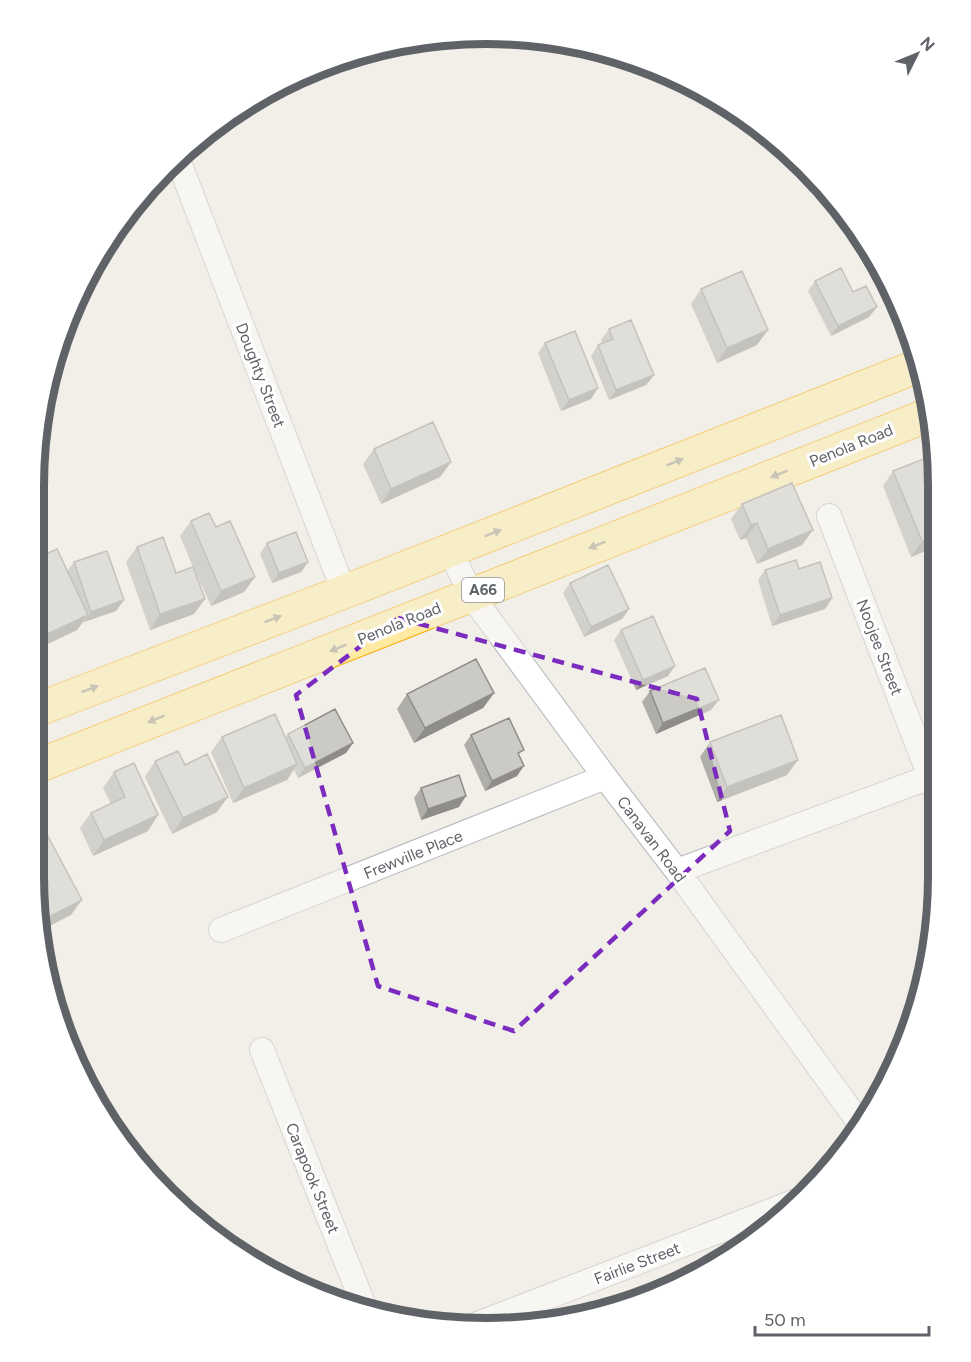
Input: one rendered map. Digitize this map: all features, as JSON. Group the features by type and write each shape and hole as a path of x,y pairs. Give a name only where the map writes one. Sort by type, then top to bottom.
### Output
{"highway":[{"path":"44,707 344,592 911,369"},
{"name":"Penola Road","path":"44,763 922,417"}],"street":[{"name":"Doughty Street","path":"180,166 344,592"},
{"name":"Noojee Street","path":"829,516 928,772"},
{"name":"Canavan Road","path":"450,550 471,595 856,1118"},
{"name":"Frewville Place","path":"221,930 605,777"},
{"name":"Noojee Street","path":"677,872 928,787"},
{"name":"Carapook Street","path":"262,1050 362,1300"},
{"name":"Fairlie Street","path":"493,1318 778,1208"}],"highlighted area":[{"path":"398,618 697,699 730,831 514,1031 378,986 296,695"}],"building":[{"path":"841,268 853,292 866,286 877,307 838,326 815,281"},
{"path":"742,271 768,330 727,348 701,289"},
{"path":"631,320 654,375 616,390 598,345 613,339 609,329"},
{"path":"575,331 598,388 569,400 545,343"},
{"path":"433,422 451,462 391,489 374,449"},
{"path":"927,458 928,539 922,541 893,471"},
{"path":"792,483 813,530 768,549 757,523 751,525 742,504"},
{"path":"209,513 216,527 230,521 255,577 221,591 191,521"},
{"path":"296,532 308,562 279,573 267,543"},
{"path":"163,537 176,573 193,567 205,599 160,614 137,547"},
{"path":"57,549 88,615 44,636 44,555"},
{"path":"107,551 124,600 91,612 74,562"},
{"path":"796,560 799,569 820,562 832,598 780,615 765,570"},
{"path":"608,565 629,609 591,627 570,583"},
{"path":"653,616 675,666 643,680 621,630"},
{"path":"476,659 494,693 425,728 407,694"},
{"path":"705,668 719,700 663,723 650,691"},
{"path":"335,709 353,743 305,768 288,734"},
{"path":"275,714 297,764 244,788 222,737"},
{"path":"781,715 798,760 727,787 710,742"},
{"path":"509,718 524,750 518,753 524,766 492,781 471,735"},
{"path":"178,751 185,765 207,754 228,797 183,818 155,761"},
{"path":"134,763 158,815 104,840 91,813 125,797 114,772"},
{"path":"459,775 466,796 428,809 421,788"},
{"path":"44,829 82,900 45,919"}]}
